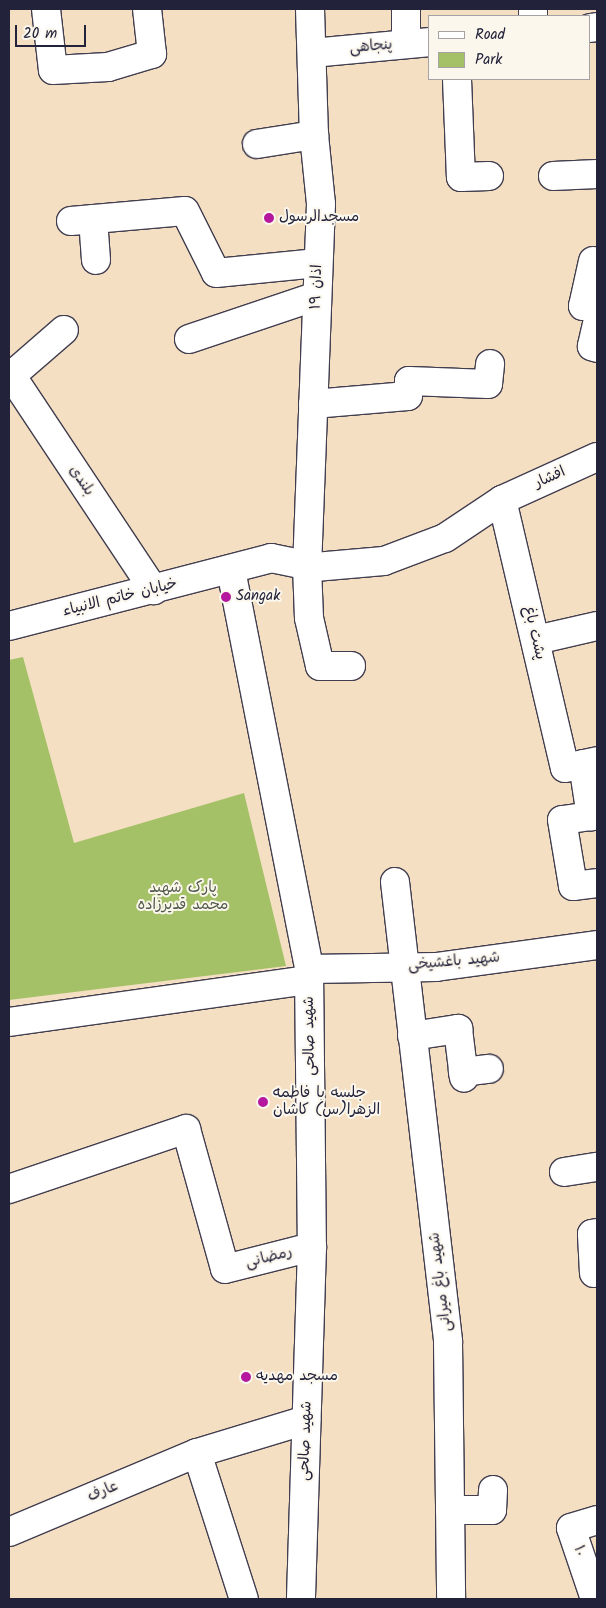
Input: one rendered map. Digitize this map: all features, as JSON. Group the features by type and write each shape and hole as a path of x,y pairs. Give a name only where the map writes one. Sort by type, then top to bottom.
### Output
{"street":[{"path":"46,9 53,70 108,67 152,54 147,9"},
{"name":"اذان ۱۹","path":"310,9 314,135 321,204 307,566 309,618 320,666 352,666"},
{"path":"406,9 418,43"},
{"name":"پنجاهی","path":"312,53 418,43"},
{"path":"457,80 461,176 489,176"},
{"path":"258,144 314,135"},
{"path":"553,176 597,174"},
{"path":"96,260 82,220 185,211 216,273 318,263"},
{"path":"593,261 583,306 597,308"},
{"path":"189,339 317,296"},
{"path":"597,324 592,346 597,348"},
{"path":"10,374 64,330"},
{"name":"بلندی","path":"10,374 154,590"},
{"path":"313,404 408,396 409,381 489,374"},
{"name":"افشار","path":"307,566 350,565 384,561 445,538 502,500 597,457"},
{"name":"پشت باغ","path":"502,500 536,640 582,764 591,816 562,820 573,886 597,882"},
{"name":"خیابان خاتم الانبیاء","path":"9,626 154,590 271,558 307,566"},
{"name":"شهید صالحی","path":"231,570 309,974 312,1247 301,1599"},
{"path":"536,640 597,626"},
{"name":"شهید باغ میرانی","path":"395,882 448,1342 451,1599"},
{"name":"شهید باغشیخی","path":"9,1022 309,974 404,967 436,967 597,945"},
{"path":"412,1036 458,1030 472,1073"},
{"name":"رمضانی","path":"9,1189 186,1129 225,1269 312,1247"},
{"path":"564,1172 597,1167"},
{"path":"594,1273 595,1233"},
{"name":"عارف","path":"9,1532 197,1453 306,1420"},
{"path":"197,1453 244,1599"},
{"path":"450,1510 492,1510 493,1490"},
{"name":"۱۰","path":"595,1599 571,1528 597,1520"}],"green space":[{"name":"پارک شهید محمد قدیرزاده","path":"23,657 74,843 244,793 286,966 9,1000 9,660"}],"place":[{"name":"مسجدالرسول","path":"269,218"},
{"name":"Sangak","path":"226,597"},
{"name":"جلسه یا فاطمه الزهرا(س) کاشان","path":"263,1102"},
{"name":"مسجد مهدیه","path":"246,1377"}]}
